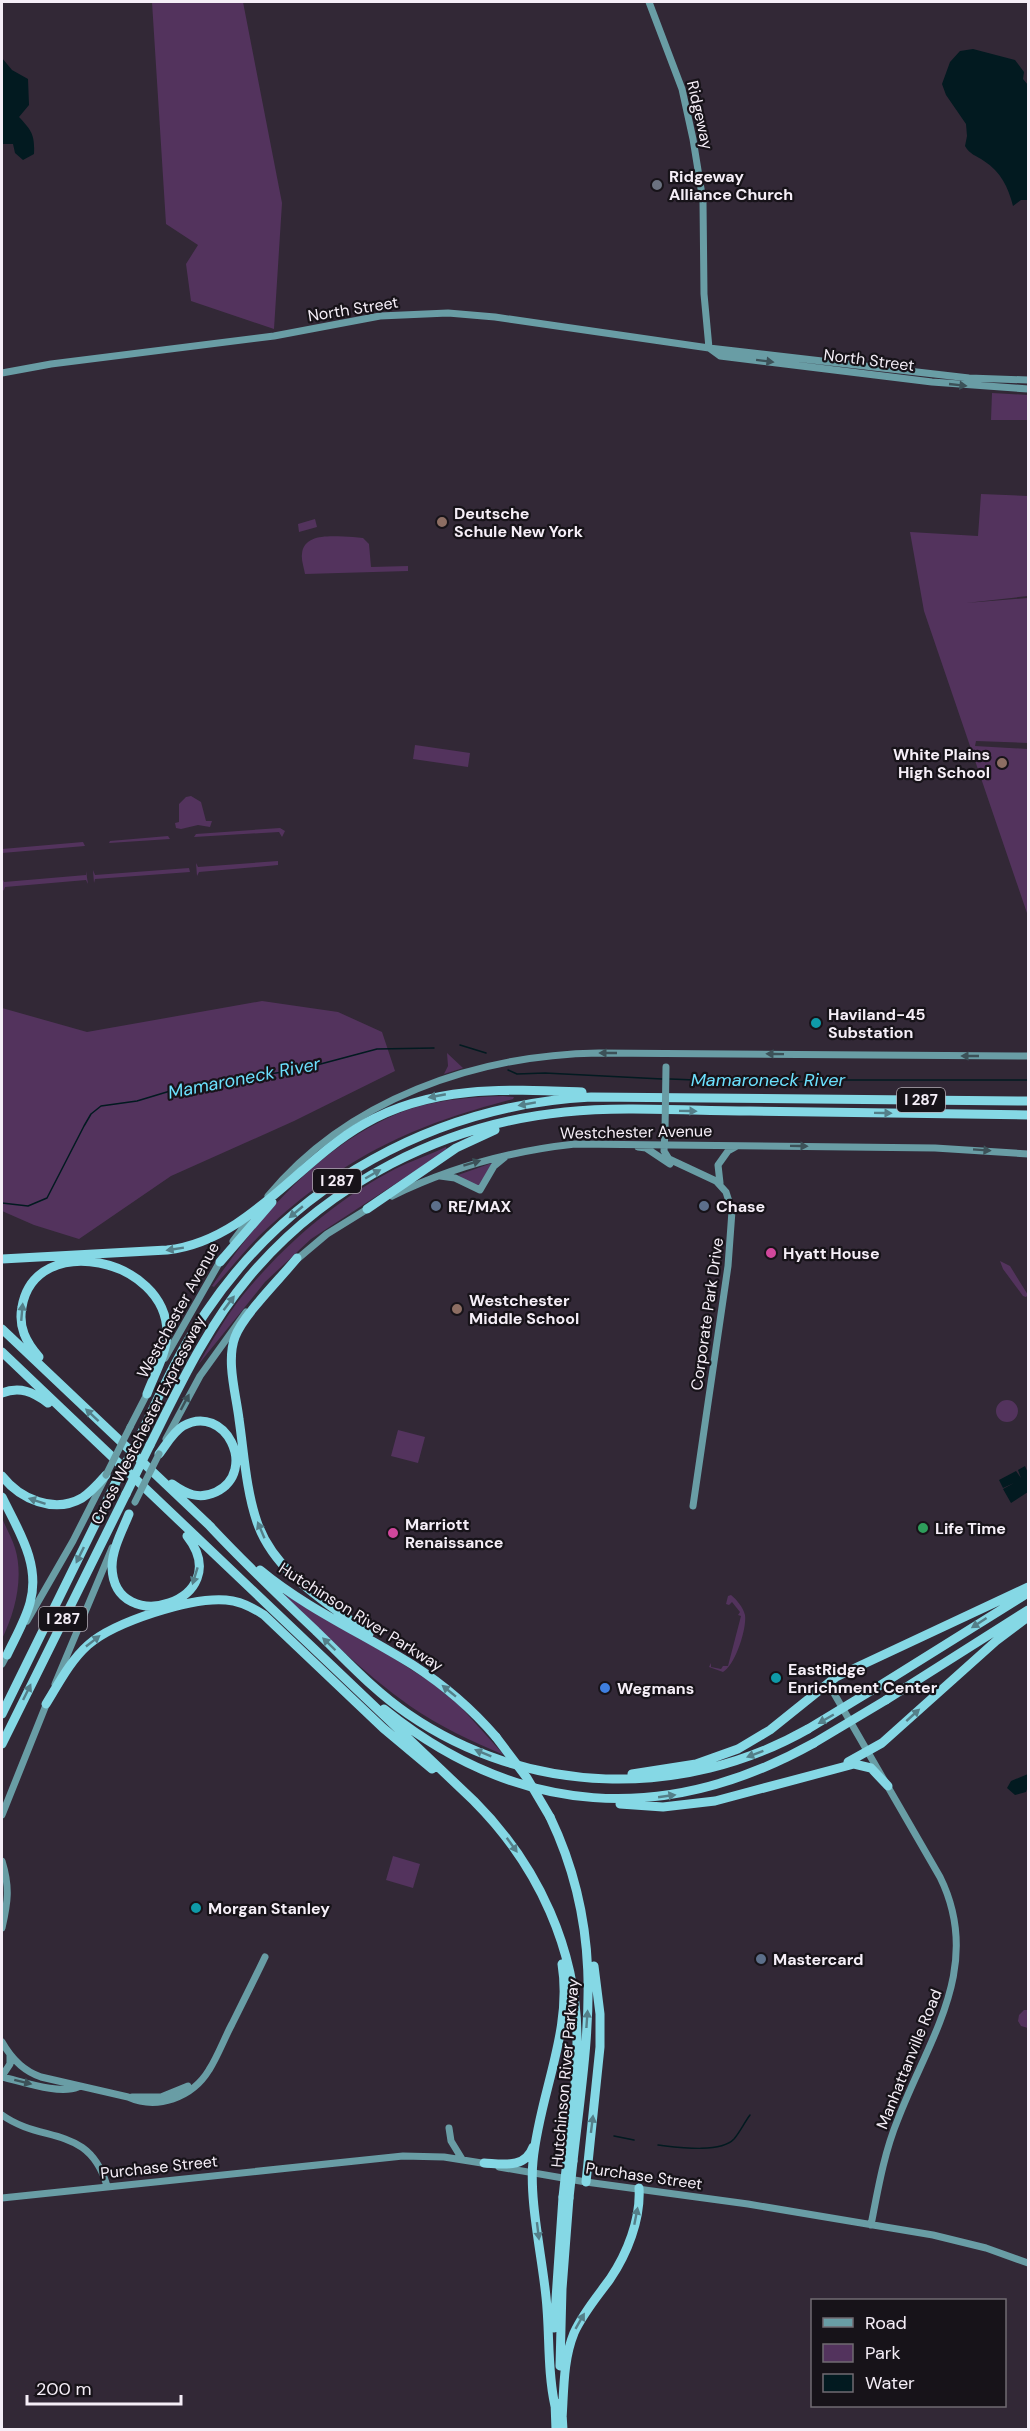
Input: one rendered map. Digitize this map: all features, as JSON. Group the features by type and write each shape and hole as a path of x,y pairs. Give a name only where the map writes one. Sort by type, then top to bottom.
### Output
{"highway":[{"path":"2,1259 139,1252 184,1247 221,1233 263,1203 337,1142 365,1123 390,1110 426,1098 453,1093 495,1090 648,1097"},
{"name":"Cross Westchester Expressway","path":"2,1714 185,1346 220,1291 270,1235 297,1210 335,1182 400,1144 480,1114 563,1099 648,1097 1029,1100"},
{"name":"Cross Westchester Expressway","path":"2,1744 192,1361 215,1321 256,1269 304,1223 363,1179 413,1154 472,1131 527,1118 573,1112 609,1110 991,1114 1029,1117"},
{"path":"367,1209 416,1174 470,1140 527,1118"},
{"path":"220,1262 255,1219 294,1178"},
{"path":"297,1258 243,1322 236,1333 232,1348 232,1368 253,1509 267,1544 288,1570 394,1654"},
{"path":"71,1395 28,1344 23,1331 21,1314 26,1293 36,1279 55,1266 76,1262 103,1264 126,1271 143,1282 157,1299 165,1319 167,1337 147,1394"},
{"name":"Hutchinson River Parkway","path":"2,1329 263,1573 293,1595 394,1654 445,1688 474,1713 522,1770 550,1817 569,1862 581,1907 588,1954 589,1991 555,2302 556,2430"},
{"name":"Hutchinson River Parkway","path":"2,1352 474,1801 499,1828 521,1858 544,1898 555,1923 571,1977 577,2032 570,2161"},
{"path":"2,1393 16,1389 31,1392 81,1429"},
{"path":"145,1465 183,1492 200,1496 213,1493 225,1486 232,1477 237,1464 236,1449 230,1437 221,1428 206,1422 193,1422 182,1427 159,1454"},
{"path":"2,1476 25,1497 56,1505 80,1499 106,1476"},
{"path":"2,1497 29,1555 34,1580 30,1605 7,1655"},
{"path":"129,1514 113,1558 114,1576 121,1591 130,1599 146,1606 159,1607 171,1604 185,1594 193,1584 198,1568 191,1542 164,1508"},
{"path":"207,1523 367,1681 408,1714 440,1733 486,1755 521,1766 558,1774 623,1780 688,1774 750,1756 808,1729 1029,1593"},
{"path":"558,1774 639,1773 713,1760 762,1736 845,1672 1029,1587"},
{"path":"46,1704 72,1662 88,1645 122,1624 199,1601 236,1601 252,1607 266,1617 392,1736 474,1801"},
{"path":"567,1795 633,1799 698,1791 760,1771 814,1743 886,1700 1029,1610"},
{"path":"809,1776 854,1759 886,1740 990,1646 1029,1617"},
{"path":"329,1664 409,1729 452,1756 512,1782 567,1795 621,1804 684,1806 729,1798 850,1764 860,1764 874,1770 888,1786"},
{"path":"581,1907 591,1944 601,2030 586,2182"},
{"path":"484,2163 514,2164 524,2160 532,2149 564,2010 565,1982 555,1923"},
{"path":"538,2127 533,2173 548,2322 551,2384 555,2406"},
{"path":"562,2419 566,2365 571,2340 580,2321 612,2276 627,2248 636,2217 639,2188"},
{"name":"Hutchinson River Parkway","path":"563,2430 561,2298 566,2198"}],"main road":[{"name":"Ridgeway","path":"649,2 682,89 693,139 703,201 704,294 709,348"},
{"name":"North Street","path":"2,374 51,364 248,340 358,320 406,314 448,313 495,317 709,348 969,378 1029,380"},
{"name":"North Street","path":"709,348 720,356 932,382 1029,389"},
{"name":"Westchester Avenue","path":"106,1476 177,1335 232,1243 291,1171 336,1134 375,1109 429,1084 478,1068 520,1059 571,1053 666,1053"},
{"path":"721,1185 707,1175 669,1159 664,1151 666,1053 1029,1056"},
{"path":"603,1143 646,1148 671,1165 687,1168"},
{"name":"Westchester Avenue","path":"129,1514 190,1392 227,1336 257,1299 297,1258 327,1234 367,1209 436,1176 509,1153 537,1148 603,1143 935,1148 1029,1154"},
{"path":"721,1185 717,1170 721,1159 728,1151 741,1145"},
{"path":"436,1176 450,1176 480,1190 494,1166 509,1153"},
{"name":"Corporate Park Drive","path":"693,1506 731,1232 730,1202 721,1185"},
{"path":"2,1664 73,1541 106,1476"},
{"path":"2,1815 93,1591 129,1514"},
{"name":"Manhattanville Road","path":"828,1683 946,1890 955,1926 957,1957 953,1986 891,2139 871,2225"},
{"path":"2,1861 8,1885 7,1906 2,1928"},
{"path":"2,2042 10,2055 32,2074 75,2084 78,2087 128,2097 142,2103 174,2099 202,2080 265,1957"},
{"path":"10,2055 10,2064 2,2076 44,2087 73,2089 78,2087"},
{"path":"2,2115 20,2126 58,2135 80,2146 96,2162 107,2186"},
{"path":"449,2128 451,2141 462,2159"},
{"name":"Purchase Street","path":"2,2198 403,2156 462,2159 586,2182 639,2188 871,2225 973,2244 1029,2263"}],"green space":[{"path":"152,2 243,2 282,203 274,329 191,301 186,264 198,245 166,224"},
{"path":"992,393 1028,395 1028,420 991,420"},
{"name":"White Plains High School","path":"981,494 1028,496 1028,596 966,603 1028,598 1028,743 976,741 975,746 1028,749 1028,916 924,611 910,532 978,536"},
{"path":"315,519 317,527 299,532 298,524"},
{"path":"330,536 363,538 369,544 371,567 408,566 408,571 305,574 302,554 309,542"},
{"path":"415,745 470,753 468,767 413,759"},
{"path":"191,796 201,802 206,821 212,821 210,827 198,825 176,828 175,823 179,822 179,804 186,797"},
{"path":"280,828 285,831 282,837 279,832 194,837 196,834"},
{"path":"168,836 170,839 109,843 110,841"},
{"path":"83,842 85,846 2,853 2,849"},
{"path":"278,861 278,865 199,872 197,876 196,863 198,867"},
{"path":"189,868 190,872 95,879 94,883 93,870 95,875"},
{"path":"86,871 88,884 86,880 5,887 2,891 2,877 4,882 86,875"},
{"path":"262,1001 338,1012 382,1032 395,1071 294,1121 171,1176 79,1239 34,1225 2,1211 2,1008 87,1032"},
{"path":"447,1053 463,1068 444,1074 448,1066"},
{"path":"514,1097 414,1131 357,1160 329,1178 265,1230 214,1287 212,1286 271,1209 317,1164 343,1144 399,1113 424,1105 450,1100"},
{"path":"446,1147 447,1150 311,1239 265,1282 198,1365 243,1295 276,1258 313,1224 373,1181"},
{"path":"492,1163 480,1185 476,1186 458,1175"},
{"path":"1000,1261 1010,1266 1028,1295 1026,1297 1003,1269"},
{"path":"1003,1400 1011,1400 1018,1407 1018,1415 1011,1422 1003,1422 996,1415 996,1407"},
{"path":"398,1430 425,1437 418,1463 391,1456"},
{"path":"2,1518 15,1548 19,1571 17,1595 2,1639"},
{"path":"282,1593 432,1683 459,1705 504,1755 444,1727 393,1694"},
{"path":"731,1595 743,1609 745,1621 736,1655 732,1662 723,1672 709,1667 711,1663 711,1667 721,1669 723,1666 728,1666 741,1616 738,1615 740,1612 732,1602 729,1605 726,1604 728,1596"},
{"path":"393,1856 420,1864 413,1888 386,1880"},
{"path":"1024,2010 1028,2010 1028,2028 1021,2026 1018,2021 1019,2015"}],"water":[{"path":"973,49 1015,60 1024,72 1023,79 1028,85 1028,200 1021,200 1013,206 1006,186 999,175 965,146 966,124 946,95 942,84 950,62 960,51"},
{"path":"2,58 12,70 28,79 29,105 19,117 31,133 34,154 23,160 15,153 13,144 2,144"},
{"path":"1025,1466 1028,1473 1028,1492 1011,1503 1003,1489 1014,1483 1003,1488 999,1480 1016,1471 1021,1478 1018,1470"},
{"path":"1028,1774 1026,1792 1015,1795 1007,1788 1011,1781"}],"waterway":[{"name":"Mamaroneck River","path":"460,1045 486,1053"},
{"name":"Mamaroneck River","path":"2,1203 28,1206 47,1198 91,1114 101,1106 137,1101 190,1085 298,1070 377,1049 434,1048"},
{"name":"Mamaroneck River","path":"508,1070 517,1074 545,1073 662,1079"},
{"name":"Mamaroneck River","path":"670,1079 772,1083 836,1080 1028,1080"},
{"path":"658,2145 686,2148 719,2147 734,2139 750,2115"},
{"path":"614,2136 634,2140"}],"place":[{"name":"Ridgeway Alliance Church","path":"657,185"},
{"name":"Deutsche Schule New York","path":"442,522"},
{"name":"White Plains High School","path":"1002,763"},
{"name":"Haviland-45 Substation","path":"816,1023"},
{"name":"RE/MAX","path":"436,1206"},
{"name":"Chase","path":"704,1206"},
{"name":"Hyatt House","path":"771,1253"},
{"name":"Westchester Middle School","path":"457,1309"},
{"name":"Life Time","path":"923,1528"},
{"name":"Marriott Renaissance","path":"393,1533"},
{"name":"EastRidge Enrichment Center","path":"776,1678"},
{"name":"Wegmans","path":"605,1688"},
{"name":"Morgan Stanley","path":"196,1908"},
{"name":"Mastercard","path":"761,1959"}]}
